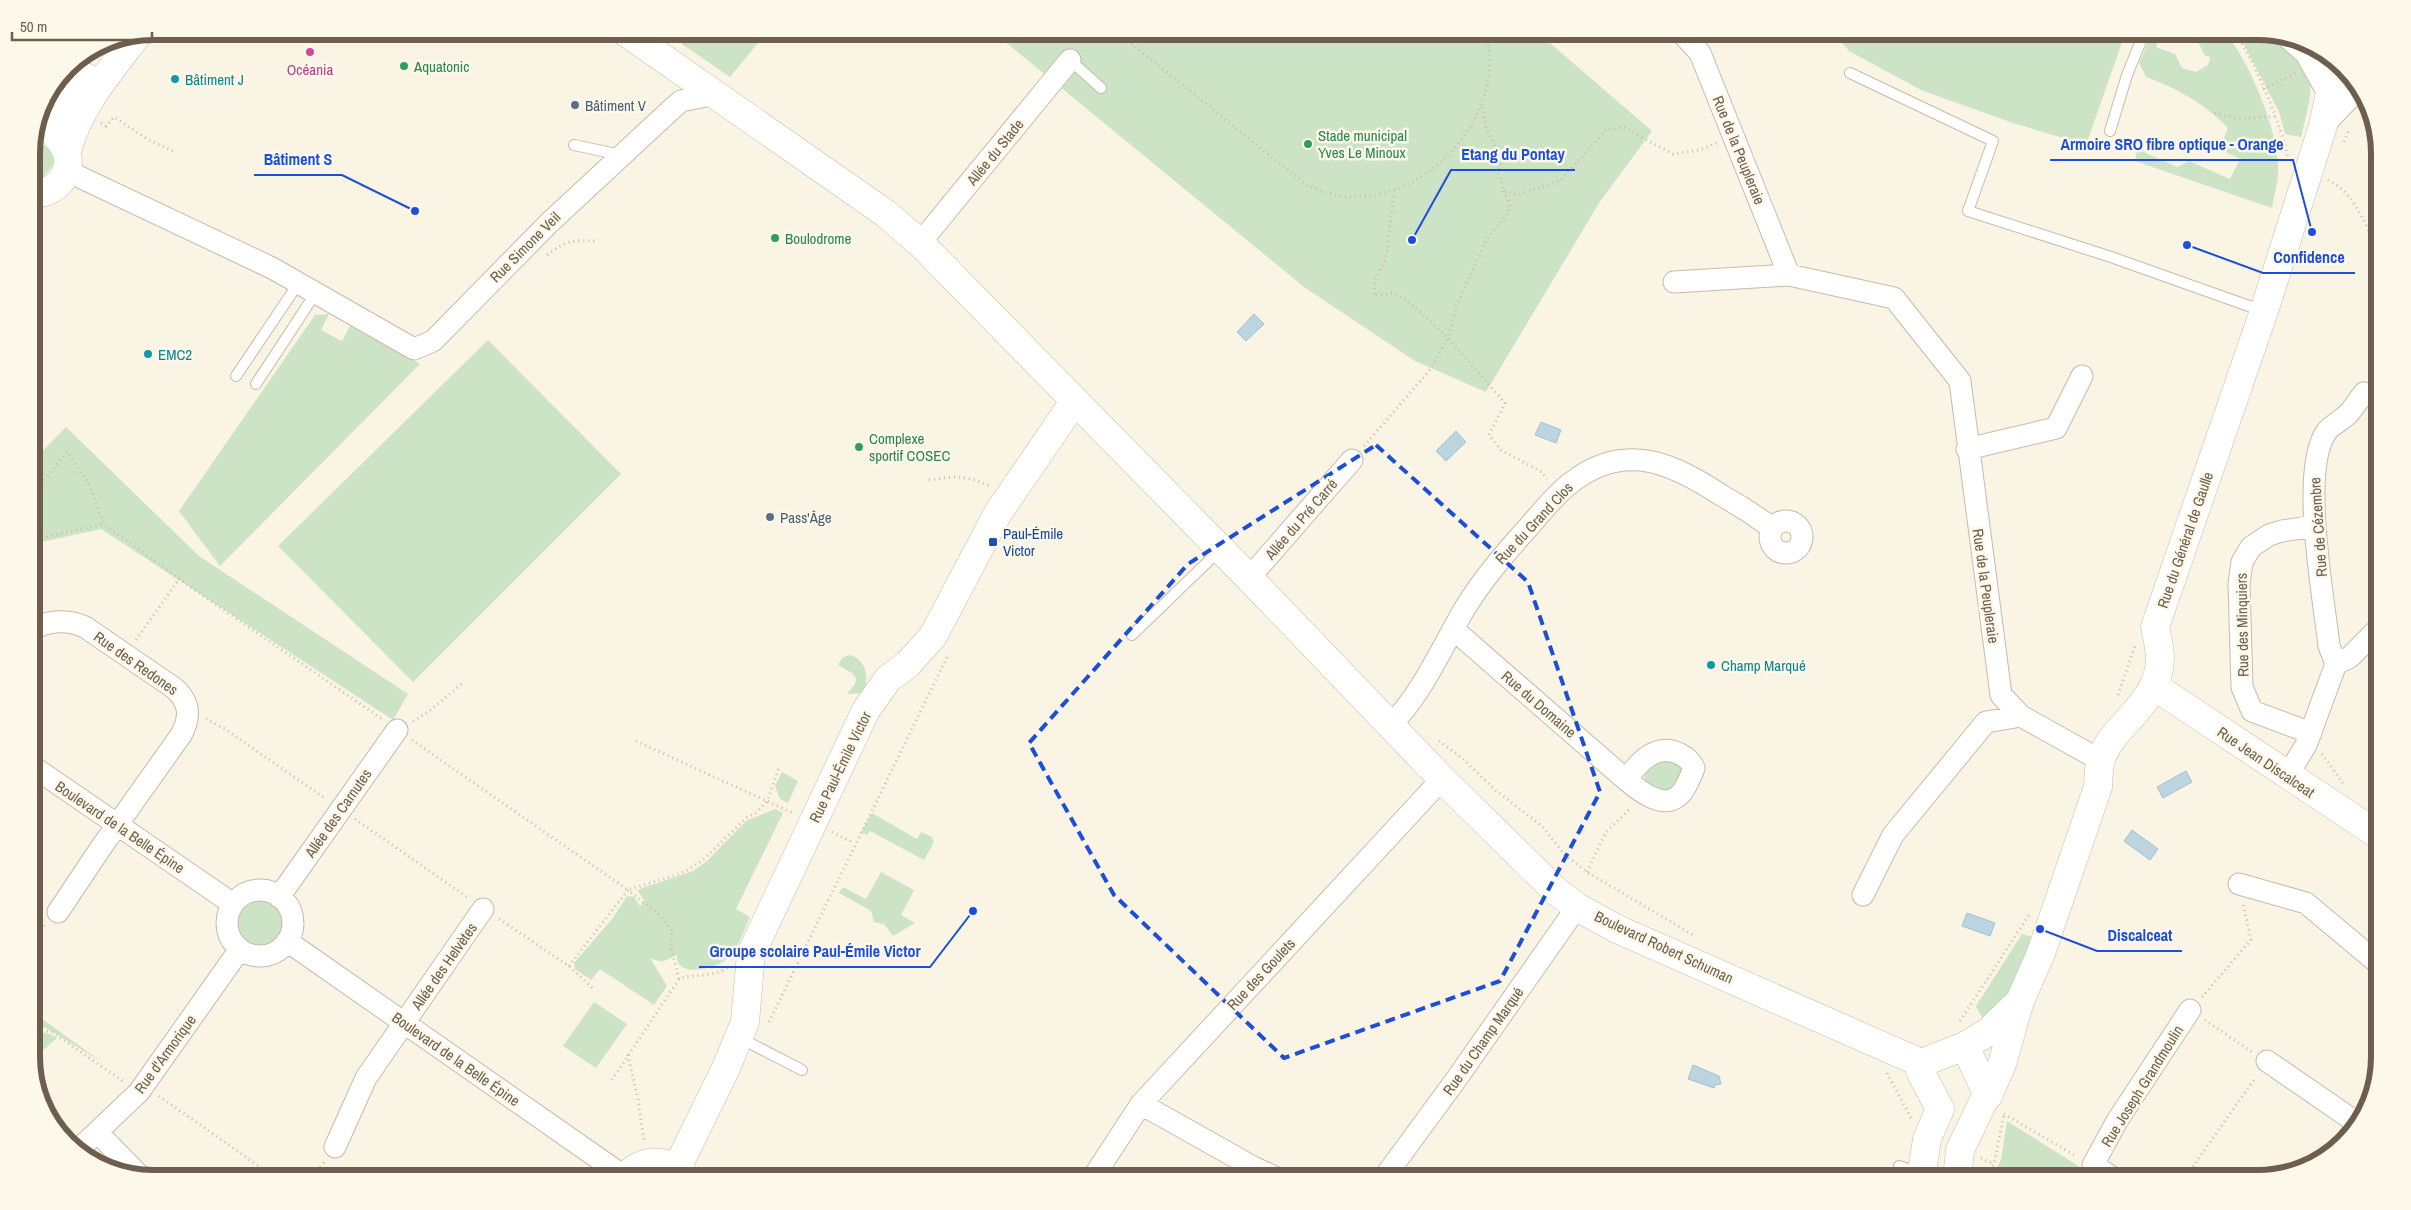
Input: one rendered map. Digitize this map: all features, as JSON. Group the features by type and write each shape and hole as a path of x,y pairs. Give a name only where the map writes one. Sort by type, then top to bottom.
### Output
{"street":[{"name":"Boulevard Robert Schuman","path":"637,40 885,214 920,243 1074,402 1221,549 1442,779 1528,866 1556,891 1577,907 1617,929 1921,1063"},
{"name":"Rue de la Peupleraie","path":"1688,40 1700,53 1789,275"},
{"path":"40,193 50,191 58,186 67,161 73,130 90,99 132,42"},
{"path":"2304,50 2329,95"},
{"path":"44,123 60,111 104,52"},
{"name":"Allée du Stade","path":"920,243 1070,60"},
{"name":"Rue du Général de Gaulle","path":"1959,1170 1960,1150 1992,1103 2020,1001 2041,953 2098,786 2100,760 2120,727 2141,708 2154,686 2160,658 2155,627 2264,311 2314,173 2335,70"},
{"path":"2323,126 2354,93"},
{"name":"Rue Simone Veil","path":"314,293 414,349 432,341 549,223 681,101 716,94"},
{"path":"42,131 56,136 67,161 272,268 314,293"},
{"name":"Rue de la Peupleraie","path":"1674,282 1789,275 1894,298 1960,381 1967,449 2000,695 2021,716 2100,760"},
{"path":"1967,449 2056,428 2082,376"},
{"name":"Rue de Cézembre","path":"2336,664 2329,646 2315,526 2314,476 2316,459 2327,432 2348,414 2364,393 2371,396"},
{"name":"Rue Paul-Émile Victor","path":"684,1170 747,1042 745,1022 751,954 866,710 888,679 908,664 933,636 998,513 1074,402"},
{"name":"Allée du Pré Carré","path":"1249,578 1352,460"},
{"name":"Rue du Grand Clos","path":"1390,726 1407,707 1473,596 1496,564 1559,493 1573,481 1602,465 1637,460 1654,461 1670,466 1691,475 1772,528"},
{"name":"Rue des Minquiers","path":"2308,739 2252,711 2242,687 2238,584 2242,562 2251,547 2269,535 2282,530 2315,526"},
{"name":"Rue des Redones","path":"40,626 61,621 74,622 174,688 183,696 188,709 188,718 181,735 58,912"},
{"name":"Rue du Domaine","path":"1453,629 1632,784"},
{"path":"2287,776 2308,739 2336,664 2350,657 2371,636"},
{"name":"Rue Jean Discalceat","path":"2154,686 2371,830"},
{"path":"1863,895 1893,835 1986,722 2021,716"},
{"name":"Allée des Carnutes","path":"279,897 397,730"},
{"name":"Boulevard de la Belle Épine","path":"40,772 233,904"},
{"name":"Rue des Goulets","path":"1098,1170 1141,1104 1442,779"},
{"path":"2239,884 2306,903 2371,957"},
{"path":"260,890 279,897 286,904 293,922 287,941 280,949 260,956 249,954 240,949 228,932 228,918 233,904 241,896 260,890"},
{"name":"Rue du Champ Marqué","path":"1392,1170 1577,907"},
{"name":"Allée des Helvètes","path":"335,1147 366,1078 483,909"},
{"name":"Boulevard de la Belle Épine","path":"287,941 614,1170"},
{"name":"Rue d'Armorique","path":"83,1146 139,1092 240,949"},
{"name":"Rue du Général de Gaulle","path":"1921,1063 1961,1036 1988,1032 2020,1001"},
{"name":"Rue Joseph Grandmoulin","path":"2092,1165 2117,1121 2190,1010"},
{"path":"1940,1109 1992,1103 1961,1036"},
{"path":"2267,1061 2352,1120"},
{"path":"1921,1063 1920,1071 1940,1109"},
{"path":"1141,1104 1246,1170"},
{"path":"1916,1170 1940,1109"},
{"path":"98,1133 132,1168"},
{"path":"633,1170 650,1163 666,1163 676,1170"},
{"path":"2092,1165 2100,1170"}],"lane":[{"path":"2110,131 2127,75 2141,40"},
{"path":"1070,60 1101,88"},
{"path":"1850,73 1993,141 1968,211 2111,257 2264,311"},
{"path":"574,145 621,155"},
{"path":"236,376 314,293"},
{"path":"256,384 314,293"},
{"path":"1132,635 1221,549"},
{"path":"747,1042 802,1070"}],"path":[{"path":"683,47 688,40"},
{"path":"1127,40 1305,184 1340,196 1369,197 1394,192 1421,178 1437,166 1461,138 1482,106 1490,69 1490,53 1487,40"},
{"path":"2238,40 2283,134 2314,173 2340,186 2355,206 2371,237"},
{"path":"1352,460 1428,372 1448,338 1457,304 1488,237 1508,214 1510,206 1498,171 1501,159 1486,127 1482,106"},
{"path":"2215,113 2241,119 2275,116"},
{"path":"96,120 106,126 114,117 147,139 176,152"},
{"path":"2342,147 2354,120"},
{"path":"1504,191 1516,195 1560,181 1606,130 1623,127 1673,154 1700,150 1734,136"},
{"path":"1394,192 1386,258 1375,280 1374,296 1392,293 1407,300 1448,338 1505,403 1489,434 1501,450 1542,472 1559,493"},
{"path":"40,486 67,452 89,485 104,524 179,579 628,890 662,917 672,930 671,947 679,979"},
{"path":"929,480 956,476 976,479 1009,497"},
{"path":"40,538 104,524"},
{"path":"125,654 179,579"},
{"path":"2116,702 2138,636"},
{"path":"747,1042 854,843 949,652"},
{"path":"397,730 428,712 463,683"},
{"path":"188,709 225,729 483,909 515,928 569,966 594,990"},
{"path":"1433,735 1463,759 1494,790 1542,826 1565,855 1587,872 1701,940"},
{"path":"2308,739 2326,756 2349,789"},
{"path":"636,742 768,800 854,843"},
{"path":"569,966 628,890 694,868 746,818 756,813 768,800 779,767"},
{"path":"1587,872 1606,832 1635,803 1632,784"},
{"path":"2190,1170 2267,1061 2190,1010 2251,940 2239,884"},
{"path":"1961,1036 1996,968 2032,906"},
{"path":"612,1080 679,979 723,971 736,958 751,954"},
{"path":"40,1030 52,1032 139,1092 160,1096 264,1170"},
{"path":"628,1055 638,1099 645,1144 653,1143"},
{"path":"1992,1103 2092,1165"}],"highlighted area":[{"path":"1376,445 1528,582 1600,792 1500,981 1284,1058 1114,895 1029,743 1188,564"}],"green space":[{"path":"685,40 761,40 730,77 682,44"},
{"path":"1003,40 1546,40 1652,131 1599,203 1486,392 1415,361 1304,287"},
{"path":"1840,40 2123,40 2086,145 2013,123 1921,90 1849,51"},
{"path":"2149,40 2159,40 2156,47 2175,54 2182,68 2196,72 2208,65 2210,57 2205,56 2197,40 2230,40 2252,76 2273,133 2278,171 2272,208 2135,161 2137,149 2177,167 2189,161 2230,179 2240,159 2219,149 2228,128 2219,119 2190,98 2146,77 2139,63"},
{"path":"2242,40 2280,42 2296,55 2308,70 2311,82 2301,137 2285,134 2279,112"},
{"path":"40,144 51,151 54,164 44,176 40,176"},
{"path":"329,314 321,330 342,341 350,326 420,364 220,566 179,511 315,315"},
{"path":"488,340 621,474 413,682 278,546"},
{"path":"66,427 199,556 408,694 393,720 101,529 40,542 40,454"},
{"path":"849,655 860,661 865,670 866,682 863,693 847,694 855,684 856,678 852,673 838,665 842,658"},
{"path":"1666,758 1685,768 1673,796 1654,787 1644,779 1644,775 1648,771"},
{"path":"782,772 798,781 788,803 780,799 775,786"},
{"path":"775,809 783,813 736,909 750,917 738,944 731,955 722,963 697,970 682,967 678,962 677,954 664,961 650,958 667,986 654,1005 600,969 591,980 575,969 574,963 612,919 627,896 634,897 640,906 645,901 637,890 693,871 707,861 746,821"},
{"path":"872,813 917,839 921,832 932,837 934,842 924,860 870,831 867,835 861,832"},
{"path":"881,872 914,890 901,915 915,923 893,936 884,924 874,922 871,911 839,893 843,887 866,899"},
{"path":"259,897 273,901 280,908 284,922 280,936 273,943 259,947 245,943 238,936 234,922 238,908 245,901"},
{"path":"2022,934 2032,937 2011,991 1985,1023 1976,1006"},
{"path":"594,1002 627,1024 596,1068 563,1046"},
{"path":"40,1017 102,1062 46,1028 40,1028"},
{"path":"40,1032 50,1034 57,1038 40,1053"},
{"path":"2007,1121 2085,1170 1996,1170 2001,1160"}],"water":[{"path":"1254,314 1264,324 1246,341 1237,332"},
{"path":"1541,422 1561,430 1556,443 1535,435"},
{"path":"1456,431 1466,442 1446,461 1436,451"},
{"path":"2186,771 2192,782 2163,798 2157,787"},
{"path":"2132,830 2158,849 2150,860 2124,841"},
{"path":"1967,913 1995,923 1990,936 1962,926"},
{"path":"1693,1065 1719,1076 1721,1084 1715,1085 1714,1088 1688,1079"}],"place":[{"name":"Océania","path":"310,52"},
{"name":"Aquatonic","path":"404,66"},
{"name":"Bâtiment J","path":"175,79"},
{"name":"Bâtiment V","path":"575,105"},
{"name":"Stade municipal Yves Le Minoux","path":"1308,144"},
{"name":"Bâtiment S","path":"415,211"},
{"name":"Armoire SRO fibre optique - Orange","path":"2312,232"},
{"name":"Boulodrome","path":"775,238"},
{"name":"Etang du Pontay","path":"1412,240"},
{"name":"Confidence","path":"2187,245"},
{"name":"EMC2","path":"148,354"},
{"name":"Complexe sportif COSEC","path":"859,447"},
{"name":"Pass'Âge","path":"770,517"},
{"name":"Paul-Émile Victor","path":"993,542"},
{"name":"Champ Marqué","path":"1711,665"},
{"name":"Groupe scolaire Paul-Émile Victor","path":"973,911"},
{"name":"Discalceat","path":"2040,929"}]}
